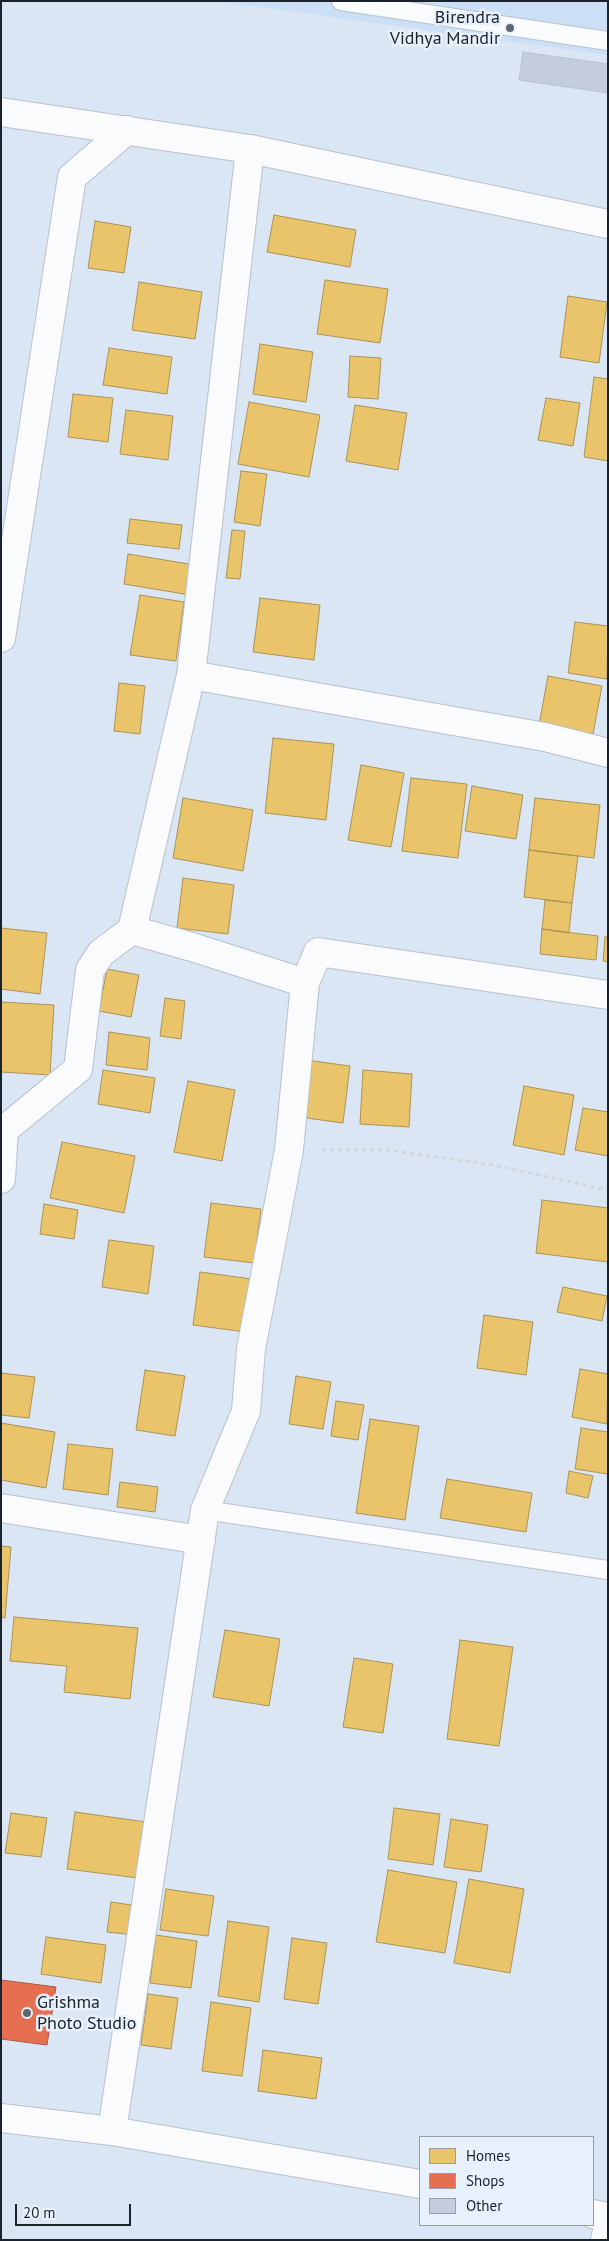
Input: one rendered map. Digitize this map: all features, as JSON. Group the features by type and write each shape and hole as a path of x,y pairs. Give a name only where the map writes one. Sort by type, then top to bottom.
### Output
{"street":[{"path":"1,112 250,149 608,224"},
{"path":"1,638 72,177 127,130"},
{"path":"1,1179 4,1130 78,1069 90,970 101,953 132,930 191,675 250,149"},
{"path":"191,675 545,737 608,753"},
{"path":"132,930 304,983"},
{"path":"112,2130 205,1510 246,1410 251,1348 289,1150 304,983 318,952 608,995"},
{"path":"1,1508 201,1540"},
{"path":"1,2118 112,2130 419,2184"},
{"path":"594,2214 608,2217"},
{"path":"605,2240 608,2227"}],"lane":[{"path":"341,1 608,41"},
{"path":"205,1510 608,1570"}],"path":[{"path":"289,1150 387,1150 493,1165 608,1190"}],"shaded area":[{"name":"Birendra Vidhya Mandir","path":"216,1 608,1 608,55"}],"building: Homes":[{"path":"274,215 356,230 350,267 267,252"},
{"path":"95,221 131,227 124,273 88,268"},
{"path":"325,280 388,289 380,343 317,334"},
{"path":"139,282 202,292 195,339 132,330"},
{"path":"568,296 607,302 599,363 560,357"},
{"path":"260,344 313,352 306,402 253,394"},
{"path":"109,348 172,357 167,394 103,385"},
{"path":"350,356 381,358 378,399 348,397"},
{"path":"594,377 608,379 608,461 584,457"},
{"path":"73,394 113,398 108,442 68,437"},
{"path":"546,398 580,403 573,446 538,440"},
{"path":"249,402 320,415 309,477 238,464"},
{"path":"355,405 407,413 398,470 346,461"},
{"path":"126,410 173,416 168,460 120,454"},
{"path":"241,471 267,474 260,526 234,522"},
{"path":"130,519 182,525 179,549 127,543"},
{"path":"232,530 245,531 240,579 226,578"},
{"path":"128,554 195,565 190,595 124,584"},
{"path":"140,595 184,602 176,661 130,655"},
{"path":"260,598 320,605 314,660 253,652"},
{"path":"575,622 608,626 607,679 568,673"},
{"path":"548,676 602,686 593,734 539,725"},
{"path":"119,683 145,686 140,734 114,731"},
{"path":"273,738 334,744 326,820 265,813"},
{"path":"361,765 404,773 391,847 348,840"},
{"path":"411,778 467,784 458,858 402,851"},
{"path":"472,786 523,795 516,839 465,831"},
{"path":"183,798 253,810 243,871 173,858"},
{"path":"535,798 600,805 594,858 529,850"},
{"path":"529,850 578,856 572,903 524,897"},
{"path":"183,878 234,885 228,934 177,928"},
{"path":"545,900 572,903 569,933 542,929"},
{"path":"1,928 47,933 40,994 1,989"},
{"path":"542,929 598,936 596,960 540,954"},
{"path":"605,937 608,937 608,962 603,961"},
{"path":"107,969 139,975 131,1017 99,1011"},
{"path":"165,998 185,1001 181,1039 160,1036"},
{"path":"1,1002 54,1005 50,1075 1,1072"},
{"path":"109,1032 150,1038 147,1070 106,1065"},
{"path":"306,1060 350,1066 343,1123 299,1117"},
{"path":"103,1070 155,1078 150,1113 98,1104"},
{"path":"363,1070 412,1074 409,1127 360,1124"},
{"path":"188,1081 235,1090 222,1161 174,1152"},
{"path":"524,1086 574,1095 564,1155 513,1145"},
{"path":"583,1108 608,1112 608,1156 575,1150"},
{"path":"62,1142 135,1156 124,1213 50,1198"},
{"path":"542,1200 608,1208 608,1262 536,1253"},
{"path":"211,1203 261,1209 254,1263 204,1257"},
{"path":"44,1204 78,1210 74,1239 40,1234"},
{"path":"109,1240 154,1246 148,1294 102,1287"},
{"path":"200,1272 252,1279 245,1332 193,1325"},
{"path":"563,1287 607,1296 602,1321 557,1312"},
{"path":"484,1315 533,1322 526,1375 477,1368"},
{"path":"580,1369 608,1374 607,1424 572,1417"},
{"path":"145,1370 185,1376 175,1436 136,1430"},
{"path":"1,1373 35,1377 29,1418 1,1415"},
{"path":"296,1376 331,1382 323,1429 289,1424"},
{"path":"336,1401 364,1405 358,1440 331,1436"},
{"path":"370,1419 419,1426 405,1520 356,1513"},
{"path":"1,1423 55,1432 46,1488 1,1480"},
{"path":"581,1428 608,1432 608,1474 575,1469"},
{"path":"68,1444 113,1449 108,1495 63,1489"},
{"path":"569,1471 593,1476 588,1498 566,1493"},
{"path":"447,1479 532,1493 526,1532 440,1518"},
{"path":"120,1482 158,1487 155,1512 117,1507"},
{"path":"1,1546 11,1547 5,1618 1,1617"},
{"path":"14,1617 138,1628 130,1699 64,1692 67,1666 10,1661"},
{"path":"225,1630 280,1639 269,1706 213,1697"},
{"path":"460,1640 513,1647 499,1746 447,1739"},
{"path":"354,1658 393,1664 383,1733 343,1727"},
{"path":"394,1808 440,1814 433,1865 388,1859"},
{"path":"75,1812 146,1822 138,1878 67,1869"},
{"path":"11,1813 47,1818 41,1857 5,1853"},
{"path":"451,1819 488,1825 481,1872 444,1867"},
{"path":"388,1870 457,1882 445,1953 376,1942"},
{"path":"469,1879 524,1889 510,1973 454,1963"},
{"path":"166,1889 214,1896 208,1936 160,1930"},
{"path":"111,1902 138,1906 134,1935 107,1932"},
{"path":"228,1921 269,1927 259,2002 218,1996"},
{"path":"156,1935 197,1941 191,1988 150,1983"},
{"path":"46,1937 106,1945 101,1983 41,1974"},
{"path":"292,1938 327,1943 318,2004 284,1999"},
{"path":"148,1994 178,1998 171,2049 141,2045"},
{"path":"211,2002 251,2008 242,2076 202,2071"},
{"path":"263,2050 322,2058 316,2099 258,2091"}],"building: Shops":[{"name":"Grishma Photo Studio","path":"1,1980 56,1987 47,2045 1,2039"}],"building: Other":[{"path":"523,52 608,64 608,93 519,80"}],"place":[{"name":"Birendra Vidhya Mandir","path":"510,28"},
{"name":"Grishma Photo Studio","path":"27,2013"}]}
